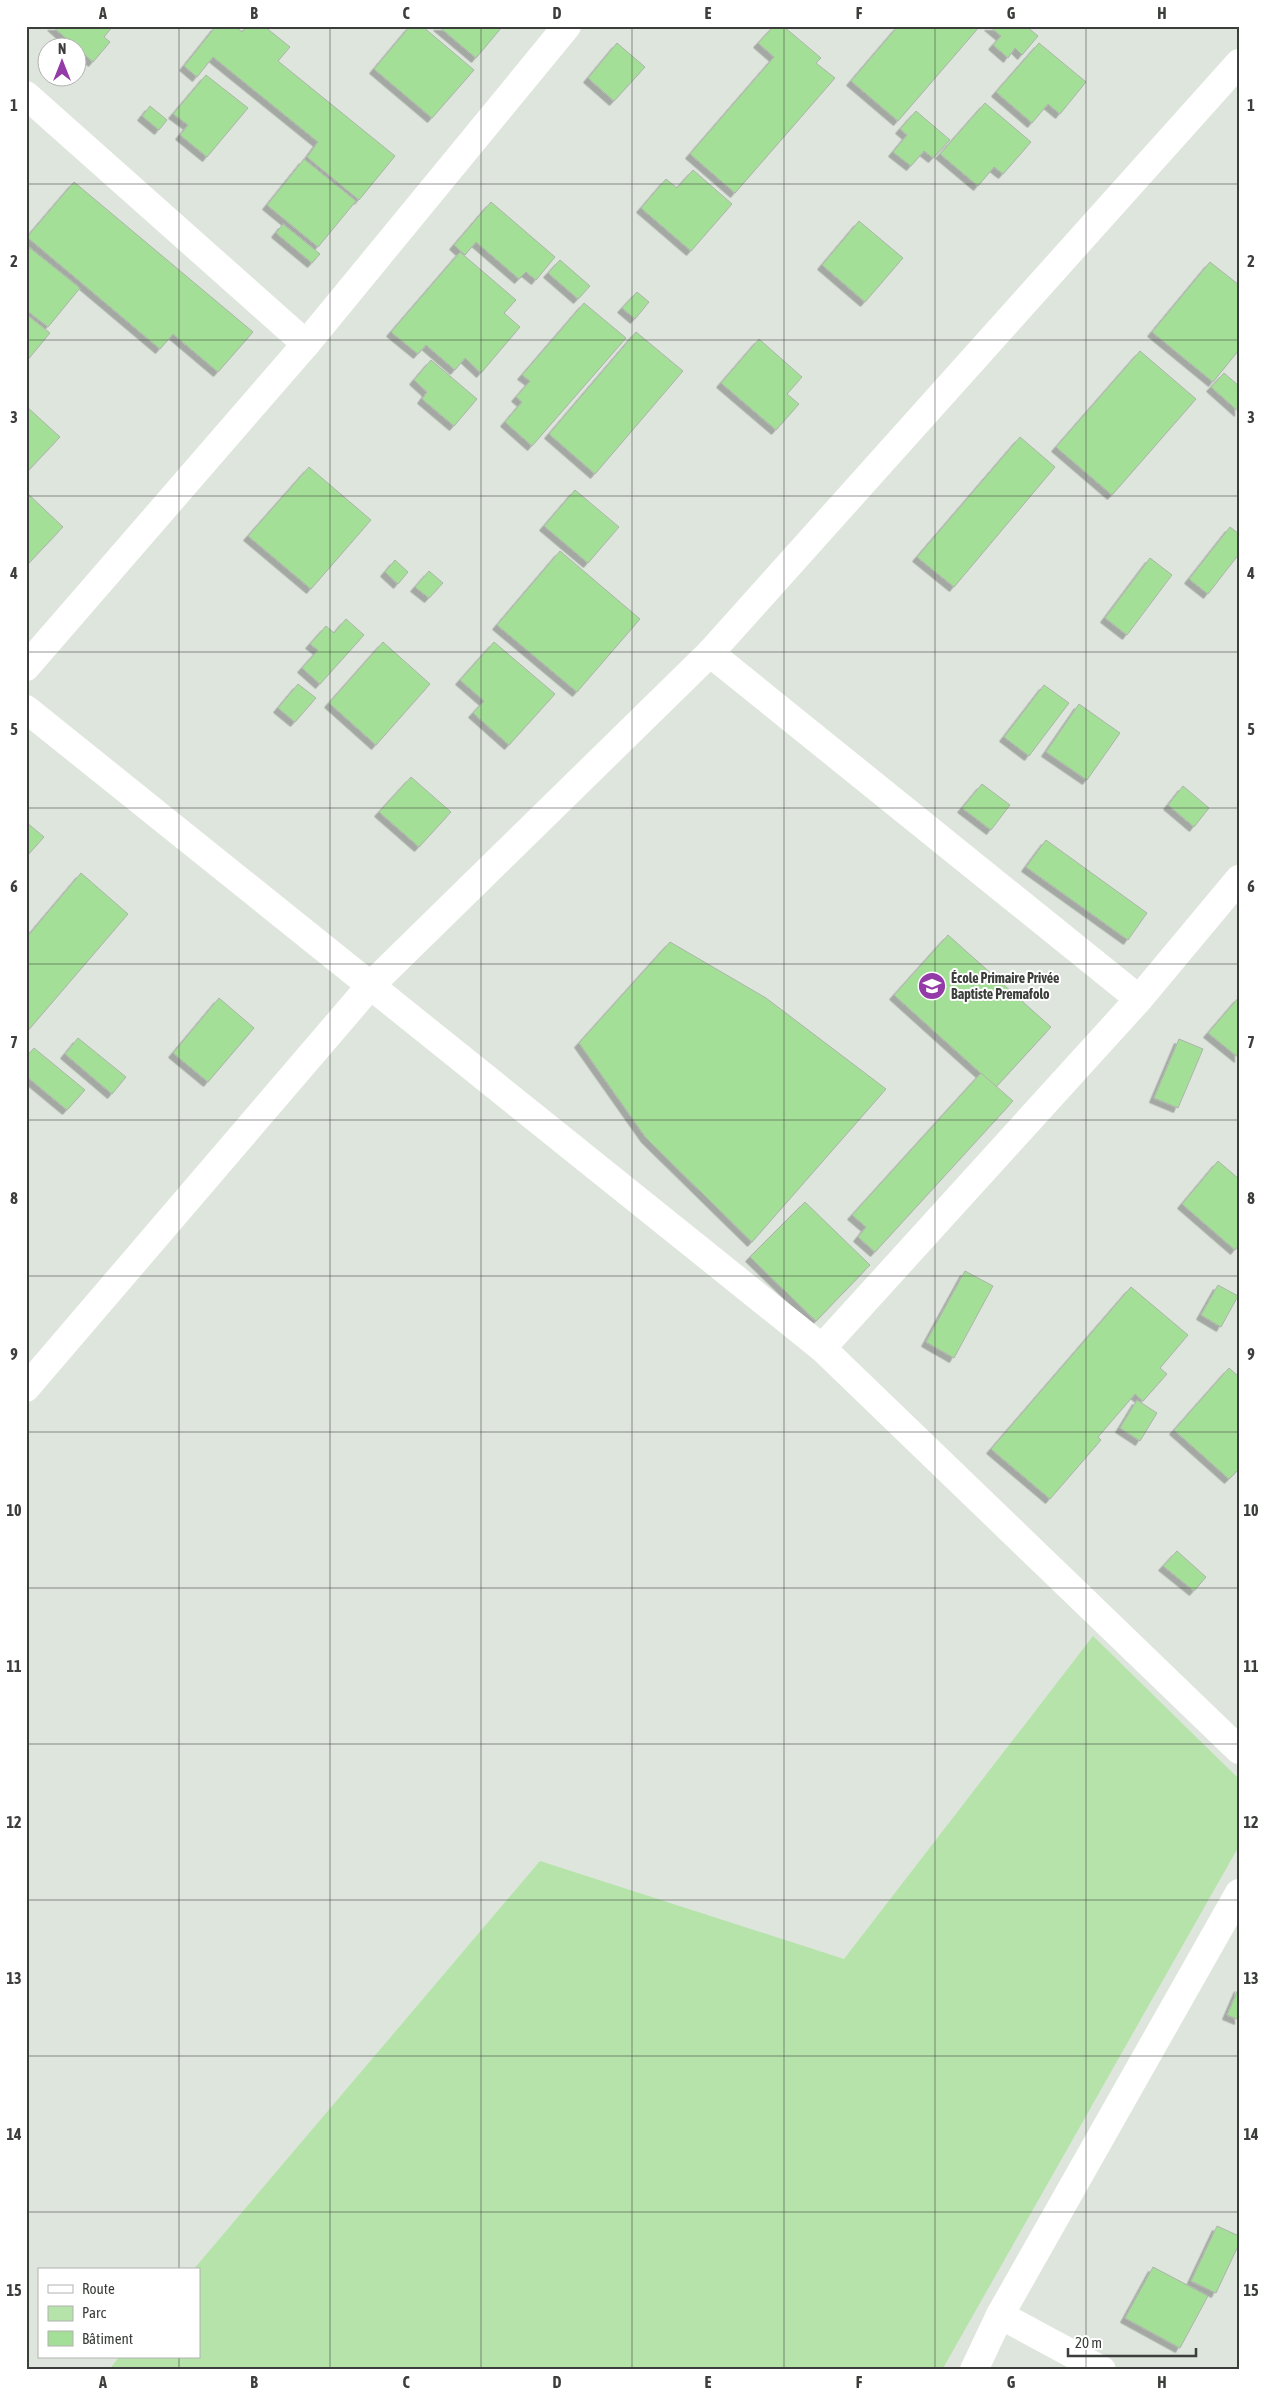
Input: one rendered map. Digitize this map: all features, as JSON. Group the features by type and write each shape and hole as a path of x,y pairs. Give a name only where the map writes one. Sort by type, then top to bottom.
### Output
{"street":[{"path":"26,667 306,344 567,26"},
{"path":"26,1388 370,986 710,653 1239,63"},
{"path":"26,95 306,344"},
{"path":"710,653 1139,999"},
{"path":"26,709 822,1348 1239,1750"},
{"path":"822,1348 1139,999 1239,879"},
{"path":"974,2370 1000,2315 1239,1893"},
{"path":"1000,2315 1102,2370"}],"green space":[{"path":"1093,1636 1239,1779 1239,1846 942,2370 109,2370 118,2358 200,2358 200,2268 195,2268 540,1861 844,1959"}],"building":[{"path":"52,26 113,26 104,37 110,42 93,62 88,58 88,38 66,38"},
{"path":"216,26 235,26 242,32 247,26 264,26 290,47 278,61 395,156 359,200 307,157 318,142 213,57 197,77 184,66"},
{"path":"410,26 422,26 474,70 432,118 374,69"},
{"path":"438,26 502,26 502,27 476,58"},
{"path":"774,26 783,26 821,58 816,63 835,78 735,193 690,154 774,57 758,43"},
{"path":"898,26 980,26 898,121 851,81"},
{"path":"989,26 1026,26 1038,36 1022,55 1015,48 1008,58 993,45 1001,36"},
{"path":"617,43 645,67 614,101 588,78"},
{"path":"1039,43 1086,82 1060,114 1048,104 1032,123 996,92"},
{"path":"206,75 248,108 207,157 180,135 188,125 173,114"},
{"path":"985,103 1031,142 1003,174 994,167 978,186 940,154"},
{"path":"150,106 167,120 159,130 142,116"},
{"path":"916,111 950,140 933,158 924,151 911,166 893,152 907,135 900,129"},
{"path":"304,159 356,201 318,247 267,205"},
{"path":"693,170 732,204 691,251 641,208 666,179 677,188"},
{"path":"74,182 253,332 218,372 173,334 160,349 27,237"},
{"path":"491,202 555,257 536,280 526,272 519,279 476,242 465,255 454,245"},
{"path":"859,221 903,258 865,302 822,265"},
{"path":"283,224 320,254 312,263 276,233"},
{"path":"30,248 80,288 48,327 26,310 26,253"},
{"path":"460,252 516,300 504,313 520,327 481,373 465,358 455,370 426,345 418,354 391,332"},
{"path":"560,260 590,286 578,299 548,273"},
{"path":"1210,262 1239,285 1239,350 1213,382 1152,332"},
{"path":"637,292 649,302 635,319 622,308"},
{"path":"584,303 626,338 532,446 505,422 522,402 516,397 530,381 522,375"},
{"path":"26,314 50,333 26,362"},
{"path":"636,332 683,371 595,474 549,434"},
{"path":"759,339 802,377 787,394 799,404 776,430 721,383"},
{"path":"1140,351 1196,399 1112,495 1056,447"},
{"path":"431,360 477,399 454,426 422,399 427,392 414,380"},
{"path":"1224,373 1239,386 1239,412 1211,387"},
{"path":"26,406 60,437 26,473"},
{"path":"1020,437 1055,467 954,587 917,557"},
{"path":"309,467 371,520 311,589 248,536"},
{"path":"575,490 619,527 588,563 544,526"},
{"path":"26,492 63,527 26,566"},
{"path":"1230,527 1239,534 1239,554 1208,594 1189,579"},
{"path":"560,551 640,619 577,692 497,625"},
{"path":"1150,558 1172,575 1127,635 1105,618"},
{"path":"395,560 408,572 398,584 385,572"},
{"path":"429,571 443,583 429,598 415,587"},
{"path":"346,619 364,635 320,684 302,668 318,650 310,644 326,626 334,633"},
{"path":"383,642 430,684 376,745 329,703"},
{"path":"494,642 555,694 509,745 473,713 484,701 460,680"},
{"path":"298,684 316,698 295,722 278,708"},
{"path":"1044,685 1069,703 1029,756 1004,737"},
{"path":"1079,704 1120,733 1087,780 1046,752"},
{"path":"411,777 451,812 419,847 379,812"},
{"path":"982,784 1010,805 991,830 962,808"},
{"path":"1183,786 1209,808 1194,827 1168,805"},
{"path":"26,822 44,837 26,857"},
{"path":"1046,840 1147,913 1128,940 1026,867"},
{"path":"81,873 128,914 26,1033 26,938"},
{"path":"948,935 1051,1027 996,1087 894,995"},
{"path":"670,942 766,998 886,1089 752,1242 646,1138 579,1043"},
{"path":"1239,997 1239,1058 1208,1033"},
{"path":"219,998 254,1028 208,1082 173,1053"},
{"path":"78,1038 126,1077 112,1094 65,1054"},
{"path":"1179,1039 1203,1049 1178,1108 1154,1098"},
{"path":"34,1048 85,1090 67,1110 26,1076 26,1057"},
{"path":"981,1073 1013,1101 875,1252 858,1237 866,1227 852,1215"},
{"path":"1218,1161 1239,1179 1239,1245 1235,1250 1182,1204"},
{"path":"805,1202 870,1265 816,1321 750,1257"},
{"path":"965,1271 993,1286 954,1358 926,1342"},
{"path":"1218,1285 1238,1296 1221,1327 1201,1315"},
{"path":"1131,1287 1188,1335 1160,1368 1167,1374 1143,1401 1135,1394 1098,1437 1101,1440 1050,1499 991,1449"},
{"path":"1229,1368 1239,1377 1239,1469 1229,1479 1174,1430"},
{"path":"1137,1400 1157,1413 1140,1441 1120,1428"},
{"path":"1177,1551 1206,1577 1194,1591 1163,1566"},
{"path":"1239,1987 1239,2020 1227,2015"},
{"path":"1217,2226 1239,2236 1239,2244 1216,2293 1191,2281"},
{"path":"1153,2267 1208,2296 1180,2348 1125,2318"}],"place":[{"name":"École Primaire Privée Baptiste Premafolo","path":"932,986"}]}
